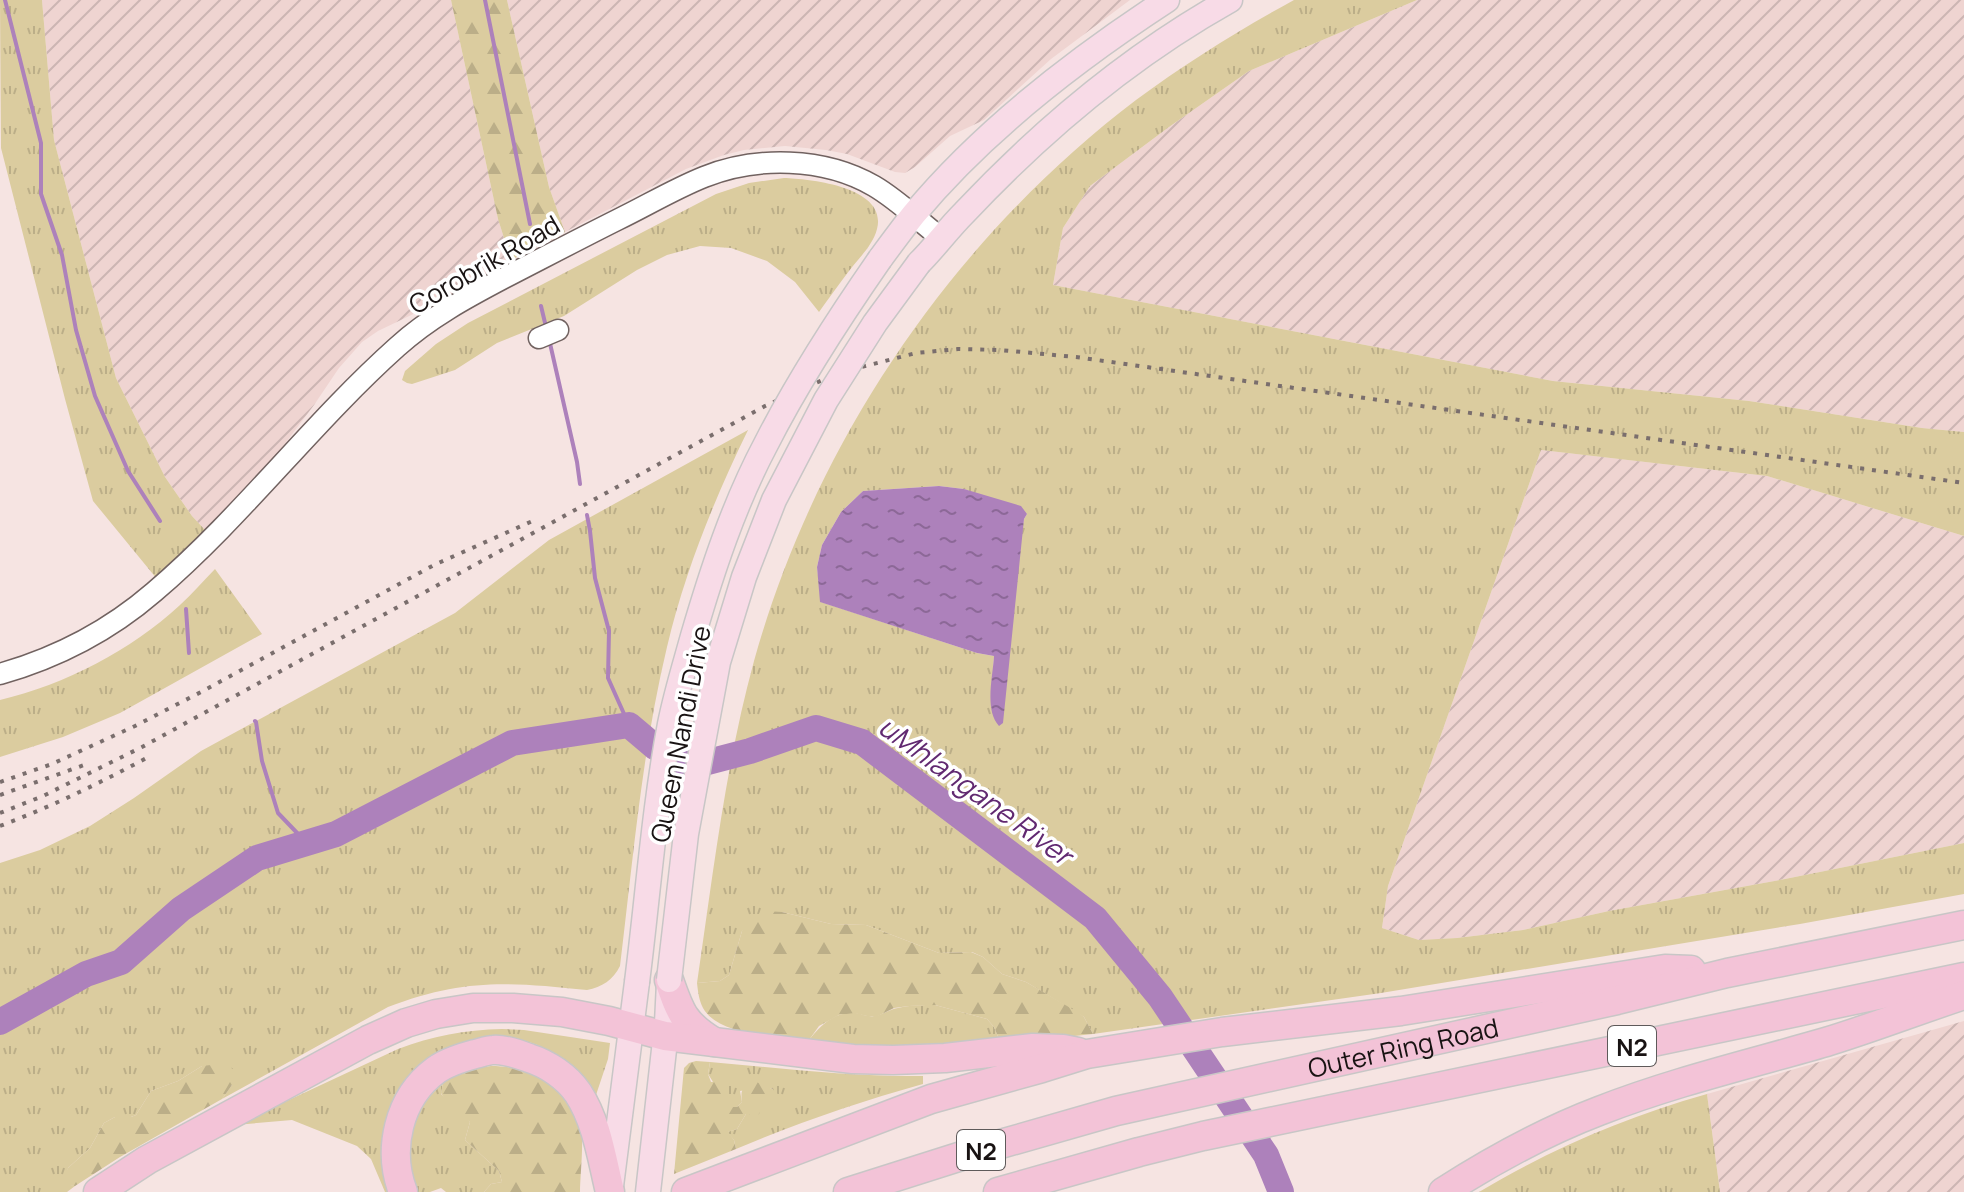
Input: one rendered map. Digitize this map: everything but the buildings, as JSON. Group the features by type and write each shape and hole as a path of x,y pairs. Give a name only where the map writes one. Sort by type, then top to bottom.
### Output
{"highway":[{"name":"Outer Ring Road","path":"848,1192 1116,1111 1727,973 1964,925"},
{"path":"686,1192 931,1099 1096,1052 1222,1032 1401,1011 1665,969 1727,973"},
{"name":"Outer Ring Road","path":"998,1192 1139,1152 1300,1115 1964,977"},
{"path":"669,980 683,1016 694,1029 714,1043"},
{"path":"1443,1192 1493,1161 1598,1111 1660,1089 1830,1041 1964,995"},
{"path":"98,1192 147,1160 368,1040 406,1023 473,1008 562,1012 665,1036 853,1059 945,1058 1033,1048 1096,1052"},
{"path":"403,1192 395,1159 402,1115 408,1102 437,1069 452,1061 493,1050 539,1061 563,1076 576,1090 589,1110 610,1192"}],"main road":[{"name":"Queen Nandi Drive","path":"610,1192 670,722 705,592 765,445 843,312 913,215 962,163 1056,78 1167,0"},
{"name":"Queen Nandi Drive","path":"649,1186 686,834 706,723 718,662 744,577 774,500 826,400 875,323 941,238 1066,114 1123,68 1186,24 1230,0"}],"street":[{"name":"Corobrik Road","path":"0,674 38,663 75,645 152,594 387,357 431,320 459,302 717,172 792,163 814,165 852,176 874,186 941,238"}],"shaded area":[{"path":"42,0 451,0 498,219 511,260 362,342 339,368 272,461 206,531 165,477 116,378 54,140"},
{"path":"507,0 1130,0 1051,59 984,120 950,136 905,173 826,150 785,146 744,150 686,169 565,232 549,187"},
{"path":"1417,0 1964,0 1964,432 1749,401 1553,381 1053,285 1063,228 1090,186 1249,71"},
{"path":"1541,450 1767,476 1964,536 1964,843 1523,930 1419,940 1382,928 1388,886"},
{"path":"1964,1021 1964,1192 1720,1192 1707,1094"}],"green space":[{"path":"0,0 42,0 54,140 116,378 165,477 206,531 157,579 93,501 65,399 1,148"},
{"path":"451,0 507,0 549,187 565,232 511,260 498,219"},
{"path":"1294,0 1417,0 1249,71 1090,186 1063,228 1053,285 1553,381 1749,401 1964,432 1964,536 1767,476 1541,450 1388,886 1382,928 1419,940 1523,930 1964,843 1964,894 1381,993 1093,1034 1084,1017 1026,982 1002,974 983,957 972,952 939,953 866,925 831,924 782,912 742,931 729,975 720,981 697,983 727,781 754,661 780,579 814,500 854,423 900,350 951,280 1008,215 1070,155 1136,100 1193,60","holes":["939,486 964,489 1027,514 991,705 994,656 821,602 817,567 822,545 841,512 863,491"]},
{"path":"784,178 845,188 871,203 877,215 877,229 872,240 819,312 795,282 767,261 731,248 700,246 667,255 637,270 564,316 497,343 455,370 412,384 402,380 405,371 436,344 468,323 716,194 749,183"},
{"path":"748,430 702,536 682,591 667,647 645,766 620,966 610,979 587,990 486,985 415,998 388,1007 222,1099 232,1085 202,1066 178,1081 151,1091 136,1115 115,1117 104,1123 90,1148 68,1168 66,1184 75,1186 67,1192 0,1192 0,863 40,850 90,826 201,751 455,613 549,540"},
{"path":"215,569 262,634 120,713 63,737 0,757 0,700 49,685 118,651 161,622"},
{"path":"766,911 831,924 866,925 939,953 971,952 983,957 1002,974 1026,982 1079,1013 1093,1034 1001,1044 987,1019 935,1005 894,1008 878,1016 839,1015 819,1026 809,1040 751,1033 722,1025 703,1008 697,983 720,981 729,975 742,931 751,917"},
{"path":"935,1005 987,1019 1001,1044 869,1048 809,1040 824,1024 841,1014 874,1016 903,1007"},
{"path":"502,1029 610,1043 596,1095 562,1059 522,1040 479,1039 456,1046 433,1057 391,1192 385,1192 371,1159 357,1146 292,1120 235,1125 398,1049 449,1034"},
{"path":"696,1061 710,1062 708,1074 711,1082 720,1081 727,1089 730,1107 737,1107 742,1102 743,1088 756,1081 774,1090 780,1100 773,1107 763,1108 758,1115 746,1114 737,1129 728,1132 736,1149 674,1174 684,1068"},
{"path":"710,1062 843,1074 923,1076 923,1084 828,1114 736,1149 734,1140 727,1132 737,1129 746,1114 773,1089 763,1087 740,1091 742,1102 737,1107 729,1107 708,1074"},
{"path":"220,1064 233,1069 235,1073 233,1083 222,1099 75,1186 66,1185 68,1168 90,1148 104,1123 115,1117 136,1115 151,1091 178,1081 202,1066"},
{"path":"491,1066 518,1069 542,1079 569,1106 582,1135 580,1192 484,1192 491,1184 502,1182 499,1171 465,1140 470,1122 451,1110 441,1093 443,1083 454,1076"},
{"path":"443,1083 441,1094 470,1122 465,1140 499,1171 502,1182 491,1184 484,1192 446,1192 441,1188 417,1192 410,1161 411,1133 422,1107"},
{"path":"1707,1094 1720,1192 1479,1192 1590,1136"}],"water":[{"path":"939,486 964,489 1021,506 1027,514 1024,519 1003,723 999,726 994,719 991,702 994,656 820,602 817,567 822,545 841,512 863,491"}],"waterway":[{"path":"5,0 41,143 41,194 62,255 76,330 95,396 128,471 160,521"},
{"path":"485,0 530,224"},
{"path":"541,306 546,327"},
{"path":"549,339 580,484"},
{"path":"587,515 595,578 609,631 608,678 629,725"},
{"path":"186,609 189,653"},
{"path":"255,721 262,761 278,813 301,837 329,836"},
{"name":"uMhlangane River","path":"0,1022 86,974 121,962 181,909 257,858 336,834 512,743 629,725 655,747 689,767 750,751 816,728 862,742 1095,918 1160,997 1266,1155 1281,1192"}],"railway":[{"path":"0,813 43,796 142,747 765,406 838,373 916,353 958,349 1000,350 1076,357 1964,483"},
{"path":"0,782 52,764 135,726 434,565 537,519"},
{"path":"0,826 77,793 152,755"},
{"path":"0,795 87,764"}]}
